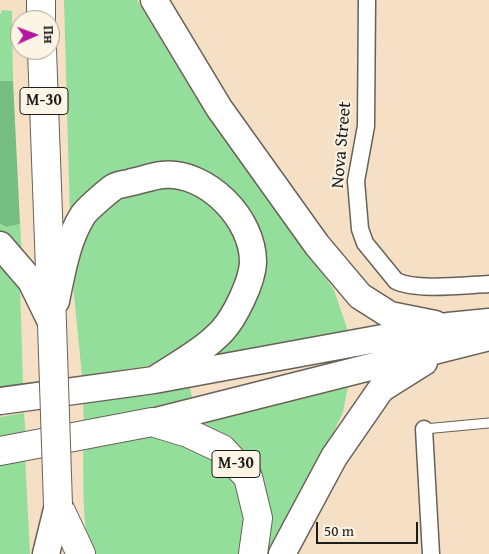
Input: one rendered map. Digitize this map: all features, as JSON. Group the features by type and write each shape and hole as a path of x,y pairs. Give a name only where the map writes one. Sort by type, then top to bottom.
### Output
{"highway":[{"name":"М-30","path":"42,60 58,505 81,554"},
{"name":"М-30","path":"0,451 152,422 188,433 222,449 248,477 258,518 253,554"}],"main road":[{"path":"154,0 219,108 317,245 360,296 390,314 452,336"},
{"path":"52,324 66,252 83,214 114,187 162,175 185,178 206,187 224,200 240,219 249,239 253,262 250,282 223,330 198,351 154,380"},
{"path":"0,245 31,281 52,324"},
{"path":"152,422 452,336 489,322"},
{"path":"282,554 334,457 381,388 409,370 452,336"},
{"path":"0,401 452,336 489,337"},
{"path":"46,554 58,505"},
{"path":"58,505 60,554"}],"street":[{"name":"Nova Street","path":"367,0 366,126 356,181 360,230 365,243 396,281 403,284 413,286 489,284"},
{"path":"424,429 431,554"}],"lane":[{"path":"424,429 489,423"}],"green space":[{"path":"64,0 137,0 177,66 334,290 349,334 210,356 257,291 226,189 102,182 88,191 74,216 70,218"},
{"path":"2,10 10,11 10,60 13,60 13,81 0,81 0,15"},
{"path":"0,81 13,81 20,224 7,227 0,224"},
{"path":"152,182 205,193 239,237 242,270 218,324 161,364 82,376 72,274 89,219 106,204"},
{"path":"0,224 7,227 20,224 22,253 0,236"},
{"path":"0,260 20,286 23,384 0,388"},
{"path":"349,381 343,412 271,554 259,554 268,516 187,424"},
{"path":"190,388 194,405 84,427 83,402"},
{"path":"24,413 26,439 0,443 0,417"},
{"path":"141,435 165,437 205,451 235,475 247,510 241,554 92,554 86,532 83,446"},
{"path":"25,456 30,554 0,554 0,461"}]}
